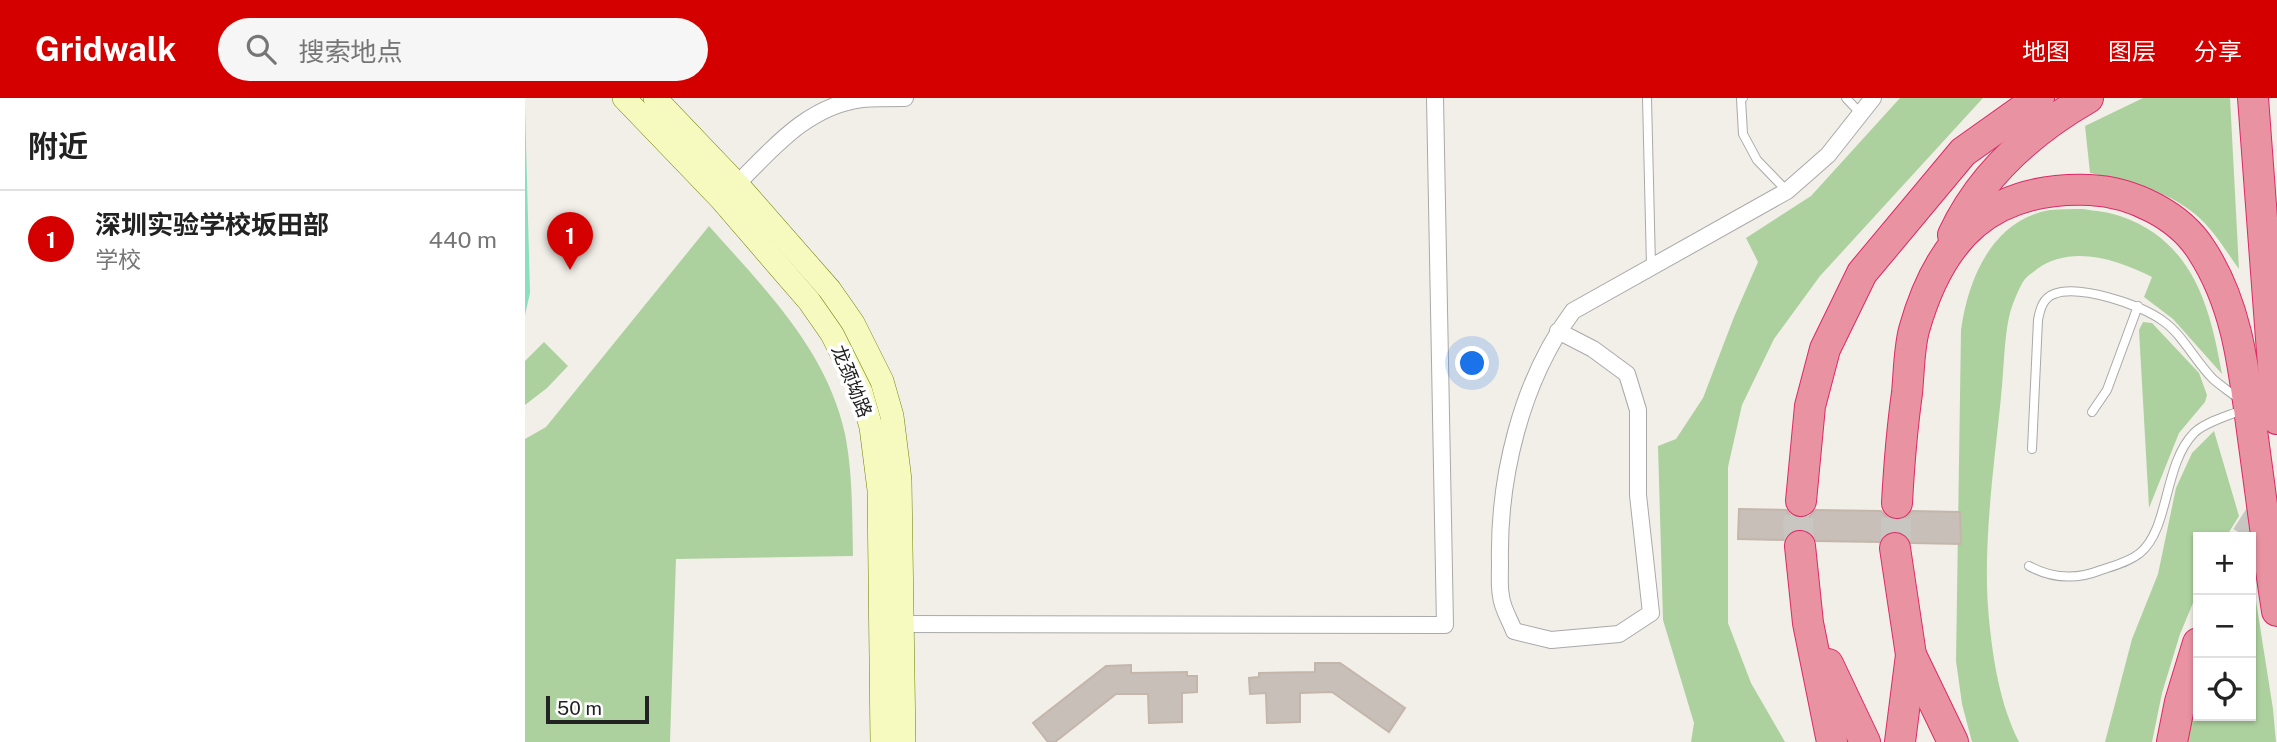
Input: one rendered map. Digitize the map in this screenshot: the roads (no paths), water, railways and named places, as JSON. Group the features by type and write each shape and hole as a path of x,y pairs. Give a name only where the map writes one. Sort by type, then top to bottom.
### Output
{"highway":[{"path":"1801,501 1810,406 1825,349 1862,273 2012,98"},
{"path":"1963,152 2039,98"},
{"path":"1896,503 1899,453 1914,331 1958,223 1993,171 2021,144 2053,118 2088,98"},
{"path":"2253,98 2277,419"},
{"path":"1938,267 1953,244 1972,225 1997,208 2025,196 2063,190 2094,190 2146,204 2187,234 2201,249 2216,276 2227,300 2240,344 2277,611"},
{"path":"1800,546 1808,623 1832,742"},
{"path":"1895,548 1911,655 1900,742"},
{"path":"1808,623 1865,742"},
{"path":"1911,655 1953,742"},
{"path":"2172,742 2180,702 2193,658"}],"main road":[{"name":"龙颈坳路","path":"624,98 729,192"},
{"name":"龙颈坳路","path":"655,98 809,300 832,334 861,392 871,427 879,491 904,742"},
{"name":"龙颈坳路","path":"882,742 891,624"}],"street":[{"path":"729,192 795,128 813,116 847,102 905,98"},
{"path":"891,624 1445,625 1435,98"},
{"path":"1558,331 1593,349 1627,374 1638,410 1638,495 1651,614 1619,634 1551,640 1514,631 1501,598 1500,542 1505,487 1517,433 1535,381 1558,331 1573,311 1787,191 1828,155 1873,98"}],"lane":[{"path":"1647,98 1651,267"},
{"path":"1741,98 1744,134 1756,160 1787,191"},
{"path":"1846,98 1861,114"},
{"path":"2029,566 2046,575 2066,577 2095,573 2140,553 2155,532 2178,454 2196,431 2249,407 2213,379 2165,322 2139,306 2070,291 2052,294 2041,305 2038,320 2032,449"},
{"path":"2092,412 2107,390 2139,306"}],"tunnel":[{"path":"2249,532 2264,509 2277,497"},
{"path":"1800,546 1798,526 1801,501"},
{"path":"1895,548 1897,503"}],"place":[{"name":"深圳实验学校坂田部","path":"570,270"}]}
